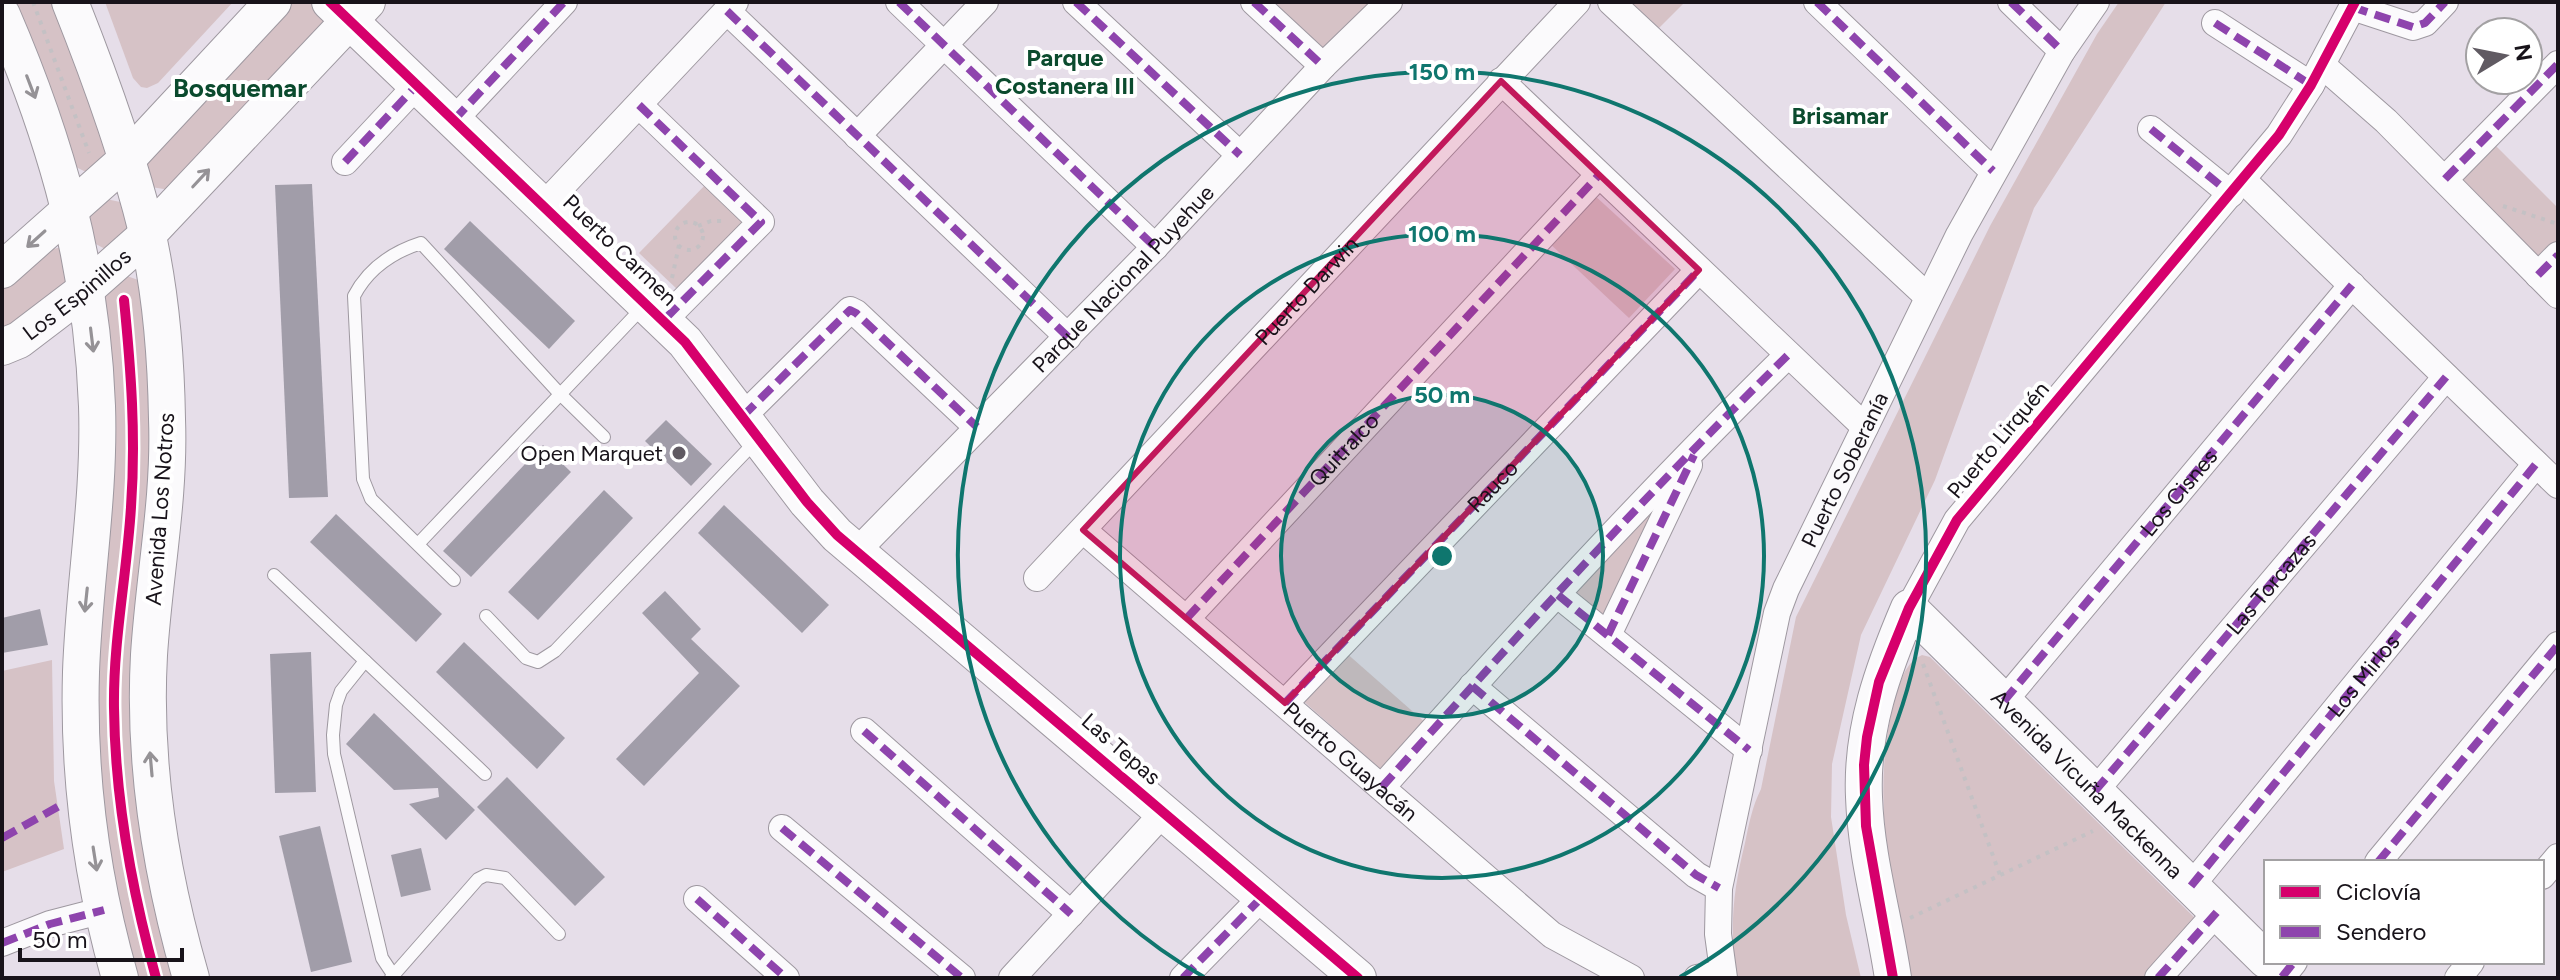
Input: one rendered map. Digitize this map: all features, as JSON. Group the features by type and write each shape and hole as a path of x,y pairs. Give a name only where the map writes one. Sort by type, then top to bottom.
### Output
{"street":[{"name":"Avenida Los Notros","path":"70,2 109,160 147,235 161,321 168,422 166,493 149,656 149,742 165,871 191,978"},
{"path":"2,270 71,208 109,160 273,2"},
{"path":"454,120 564,2"},
{"path":"899,2 1155,247"},
{"path":"857,136 985,2"},
{"path":"1076,2 1240,155"},
{"path":"1254,2 1323,66"},
{"name":"Parque Nacional Puyehue","path":"856,552 1155,247 1323,66 1389,2"},
{"name":"Puerto Darwin","path":"1037,578 1577,2"},
{"path":"1611,2 1928,297"},
{"path":"1817,2 1993,171"},
{"path":"2011,2 2062,51"},
{"name":"Puerto Soberanía","path":"1724,976 1718,934 1719,888 1777,613 1928,297 1993,171 2062,51 2096,2"},
{"path":"2353,5 2413,27 2425,23 2445,2"},
{"name":"Puerto Lirquén","path":"1893,978 1866,826 1864,765 1879,682 1909,608 1957,520 2279,135 2316,75 2353,5"},
{"path":"544,205 731,6 857,136 1068,337"},
{"name":"Puerto Carmen","path":"349,8 417,85 544,205 661,305 807,502 856,552"},
{"name":"Los Espinillos","path":"2,347 19,340 86,289 147,235 349,8"},
{"path":"2,15 34,93 71,208 86,289 95,363 97,454 81,672 81,724 87,797 104,910 120,978"},
{"path":"2215,23 2316,75 2386,121 2558,295"},
{"path":"2445,179 2558,64"},
{"path":"1501,81 1865,427"},
{"path":"345,162 417,85"},
{"path":"639,105 761,222 661,305"},
{"path":"2151,129 2237,187 2352,285 2558,485"},
{"name":"Quitralco","path":"1187,618 1598,176"},
{"path":"2538,275 2558,255"},
{"name":"Rauco","path":"1285,703 1699,270"},
{"name":"Los Cisnes","path":"2004,701 2352,285"},
{"path":"751,427 850,310 977,427"},
{"path":"1382,787 1701,440 1788,355"},
{"name":"Las Torcazas","path":"2095,791 2446,377"},
{"path":"1608,635 1701,440"},
{"name":"Los Mirlos","path":"2191,886 2536,464"},
{"name":"Puerto Guayacán","path":"1083,530 1552,935 1631,978"},
{"name":"Las Tepas","path":"856,552 913,597 1263,896 1349,975"},
{"path":"1558,595 1749,750"},
{"name":"Avenida Vicuña Mackenna","path":"1909,608 2217,912 2264,954"},
{"path":"2380,860 2558,645"},
{"path":"1472,686 1696,875 1719,888"},
{"path":"864,731 1071,914"},
{"path":"1012,978 1164,812"},
{"path":"782,828 962,978"},
{"path":"2544,874 2558,857"},
{"path":"1183,978 1263,896"},
{"path":"697,899 786,978"},
{"path":"2,943 50,924 104,910"},
{"path":"2158,978 2217,912"},
{"path":"1697,978 1724,976"}],"lane":[{"path":"454,580 371,499 363,479 354,296 362,279 399,250 421,243 559,393 604,437"},
{"path":"419,543 559,393 661,305"},
{"path":"486,616 526,658 538,662 555,651 751,427"},
{"path":"274,575 485,774"},
{"path":"365,661 341,691 336,705 334,754 382,958 392,977 478,879 486,875 505,878 559,934"}],"path":[{"path":"33,2 109,160"},
{"path":"661,305 679,245 675,235 682,224 692,222 700,228 702,238 697,247 687,249 679,245"},
{"path":"1923,664 2000,875"},
{"path":"1909,919 2095,830"}],"highlighted area":[{"path":"1501,81 1699,270 1285,703 1083,530"}],"shaded area":[{"path":"10,2 58,2 111,149 92,171 72,165"},
{"path":"105,2 233,2 158,83 147,88 141,87 133,78"},
{"path":"288,2 309,2 322,14 324,25 170,190 151,187 140,159"},
{"path":"1267,2 1376,2 1322,50"},
{"path":"1631,2 1685,2 1659,28"},
{"path":"2119,2 2166,2 2034,208 1935,480 1861,635 1832,764 1831,817 1846,915 1861,978 1737,978 1733,926 1738,877 1751,816 1761,789 1796,617 1990,226 2097,34"},
{"path":"2494,144 2558,208 2558,243 2541,260 2460,178"},
{"path":"710,180 746,220 678,290 639,253"},
{"path":"1593,194 1675,269 1629,318 1546,240"},
{"path":"106,199 125,203 136,225 105,249 94,243 86,220"},
{"path":"61,247 70,279 2,333 2,288 50,250"},
{"path":"127,276 141,281 149,296 151,563 182,978 133,978 123,938 92,728 101,303 107,289"},
{"path":"1679,475 1606,619 1575,596 1576,590"},
{"path":"1344,651 1428,725 1385,773 1301,699"},
{"path":"1922,655 1930,657 2202,925 2153,978 1907,978 1885,836 1884,766 1898,689 1908,667"},
{"path":"52,660 54,781 64,849 2,872 2,671"}],"building":[{"path":"312,184 328,497 289,498 275,185"},
{"path":"470,221 575,321 549,349 444,249"},
{"name":"Open Marquet","path":"666,420 712,464 691,486 645,441"},
{"path":"543,445 571,472 471,577 443,551"},
{"path":"604,490 633,518 538,620 508,592"},
{"path":"724,505 829,605 802,633 698,533"},
{"path":"336,514 442,614 416,642 310,542"},
{"path":"665,591 701,629 691,639 740,686 644,786 616,759 699,673 642,613"},
{"path":"40,609 48,645 2,653 2,618"},
{"path":"464,642 565,738 537,769 436,672"},
{"path":"311,652 316,792 275,793 270,654"},
{"path":"374,713 475,810 446,840 409,804 439,797 438,788 394,790 346,744"},
{"path":"507,777 605,877 575,906 477,807"},
{"path":"320,826 352,962 311,972 279,836"},
{"path":"421,848 431,890 401,897 391,855"}],"marked path":[{"path":"454,120 564,2"},
{"path":"899,2 1155,247"},
{"path":"1076,2 1240,155"},
{"path":"1254,2 1323,66"},
{"path":"1817,2 1993,171"},
{"path":"2011,2 2062,51"},
{"path":"2352,7 2413,27 2425,23 2445,2"},
{"path":"727,11 1068,337"},
{"path":"2215,23 2311,85"},
{"path":"2445,179 2558,64"},
{"path":"345,162 417,85"},
{"path":"639,105 761,222 664,320"},
{"path":"2151,129 2231,194"},
{"path":"1187,618 1598,176"},
{"path":"2538,275 2558,255"},
{"path":"1285,703 1699,270"},
{"path":"2004,701 2352,285"},
{"path":"743,416 850,310 977,427"},
{"path":"1382,787 1581,568 1788,355"},
{"path":"2095,791 2446,377"},
{"path":"1608,635 1694,455"},
{"path":"2191,886 2536,464"},
{"path":"1558,595 1749,750"},
{"path":"2380,860 2558,645"},
{"path":"1472,686 1696,875 1719,888"},
{"path":"864,731 1071,914"},
{"path":"2,838 63,804"},
{"path":"782,828 962,978"},
{"path":"1183,978 1263,896"},
{"path":"697,899 786,978"},
{"path":"2,943 50,924 104,910"},
{"path":"2158,978 2217,912"},
{"path":"2282,977 2292,964"}],"cycle path":[{"path":"330,2 685,342 807,502 837,535 1358,978"},
{"path":"1893,978 1866,826 1864,765 1879,682 1909,608 1957,520 2279,135 2311,85 2355,2"},
{"path":"124,300 131,378 133,455 129,532 116,658 115,742 126,844 156,978"}],"place":[{"name":"Open Marquet","path":"679,453"}],"district":[{"name":"Parque Costanera III","path":"1065,71"},
{"name":"Bosquemar","path":"240,88"},
{"name":"Brisamar","path":"1840,115"}]}
